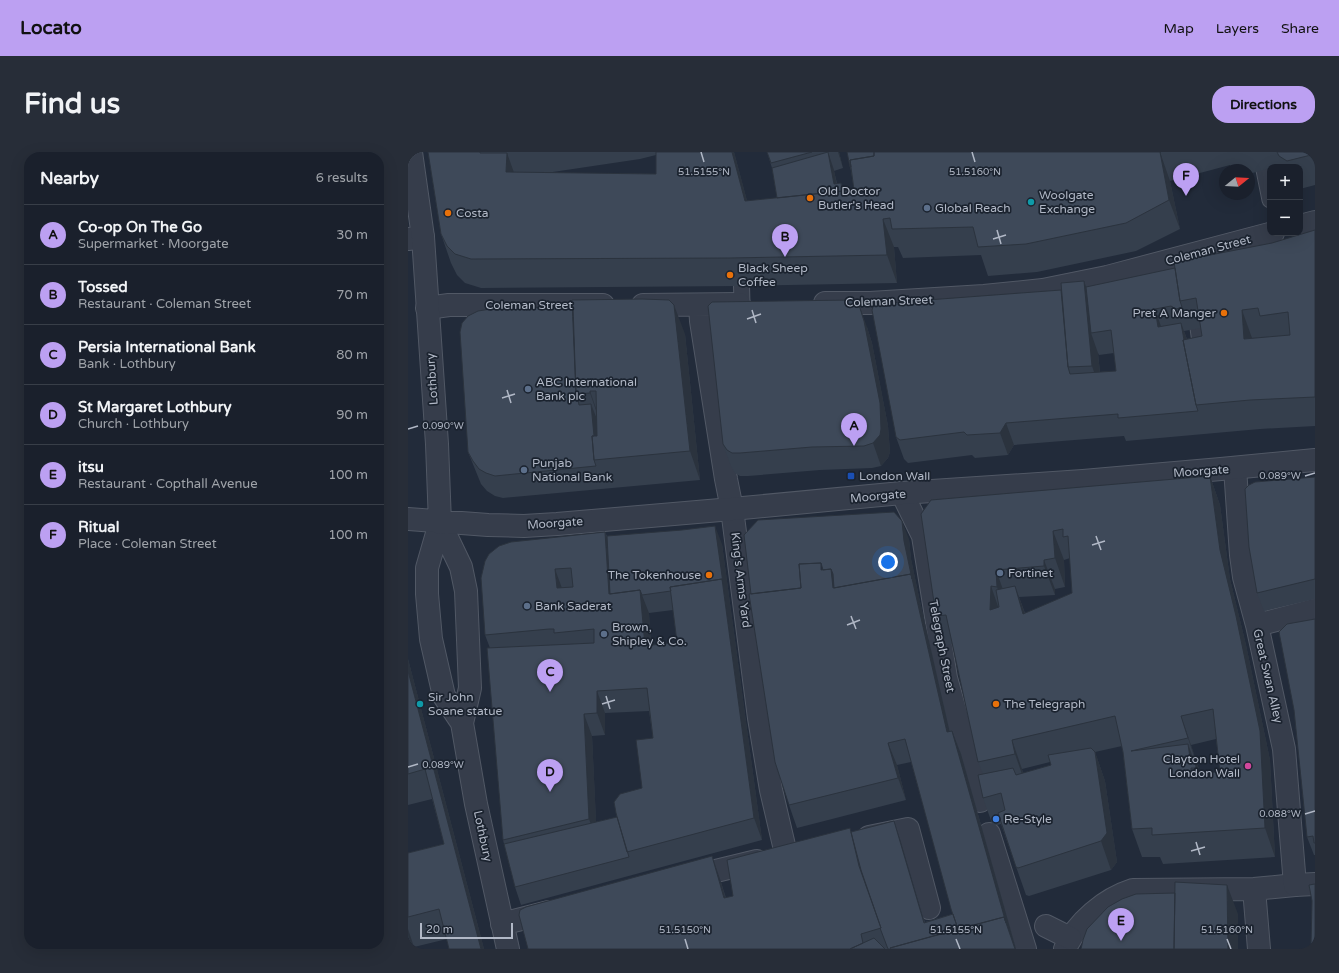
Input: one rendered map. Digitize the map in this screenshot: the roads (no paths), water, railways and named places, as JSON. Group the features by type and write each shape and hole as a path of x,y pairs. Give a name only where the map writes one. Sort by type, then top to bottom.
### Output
{"street":[{"name":"Lothbury","path":"411,152 415,238 427,308 437,444 440,523 426,568 431,639 444,696 462,723"},
{"path":"1303,225 1315,222"},
{"name":"Coleman Street","path":"806,303 870,303 984,296 1043,290 1187,262 1267,235"},
{"name":"Coleman Street","path":"427,308 449,305 750,304"},
{"name":"King's Arms Yard","path":"671,882 794,852 771,790 759,718 732,509 722,457 701,321 700,305"},
{"name":"Moorgate","path":"408,519 440,523 538,525 902,494 1083,481 1315,460"},
{"name":"Great Swan Alley","path":"1235,468 1244,577 1257,625 1284,749 1305,885"},
{"name":"Telegraph Street","path":"902,494 923,536 946,678 980,801"},
{"name":"Lothbury","path":"440,523 461,567 466,591 470,688 462,723 476,804 508,949"},
{"path":"1257,625 1315,610"},
{"path":"848,841 908,829 929,908"},
{"path":"989,834 1025,949"},
{"path":"1046,926 1068,944 1098,909 1119,895 1133,890 1254,889 1305,885"},
{"path":"1254,889 1259,949"},
{"path":"502,924 571,906"}],"lane":[{"path":"1264,170 1267,185"},
{"path":"740,253 750,304"},
{"path":"1198,328 1204,367"}],"place":[{"name":"Ritual","path":"1186,196"},
{"name":"Old Doctor Butler's Head","path":"810,198"},
{"name":"Woolgate Exchange","path":"1031,202"},
{"name":"Global Reach","path":"927,208"},
{"name":"Costa","path":"448,213"},
{"name":"Tossed","path":"785,257"},
{"name":"Black Sheep Coffee","path":"730,275"},
{"name":"Pret A Manger","path":"1224,313"},
{"name":"ABC International Bank plc","path":"528,389"},
{"name":"Co-op On The Go","path":"854,446"},
{"name":"Punjab National Bank","path":"524,470"},
{"name":"London Wall","path":"851,476"},
{"name":"Fortinet","path":"1000,573"},
{"name":"The Tokenhouse","path":"709,575"},
{"name":"Bank Saderat","path":"527,606"},
{"name":"Brown, Shipley & Co.","path":"604,634"},
{"name":"Persia International Bank","path":"550,692"},
{"name":"Sir John Soane statue","path":"420,704"},
{"name":"The Telegraph","path":"996,704"},
{"name":"Clayton Hotel London Wall","path":"1248,766"},
{"name":"St Margaret Lothbury","path":"550,792"},
{"name":"Re-Style","path":"996,819"},
{"name":"itsu","path":"1121,941"}]}
